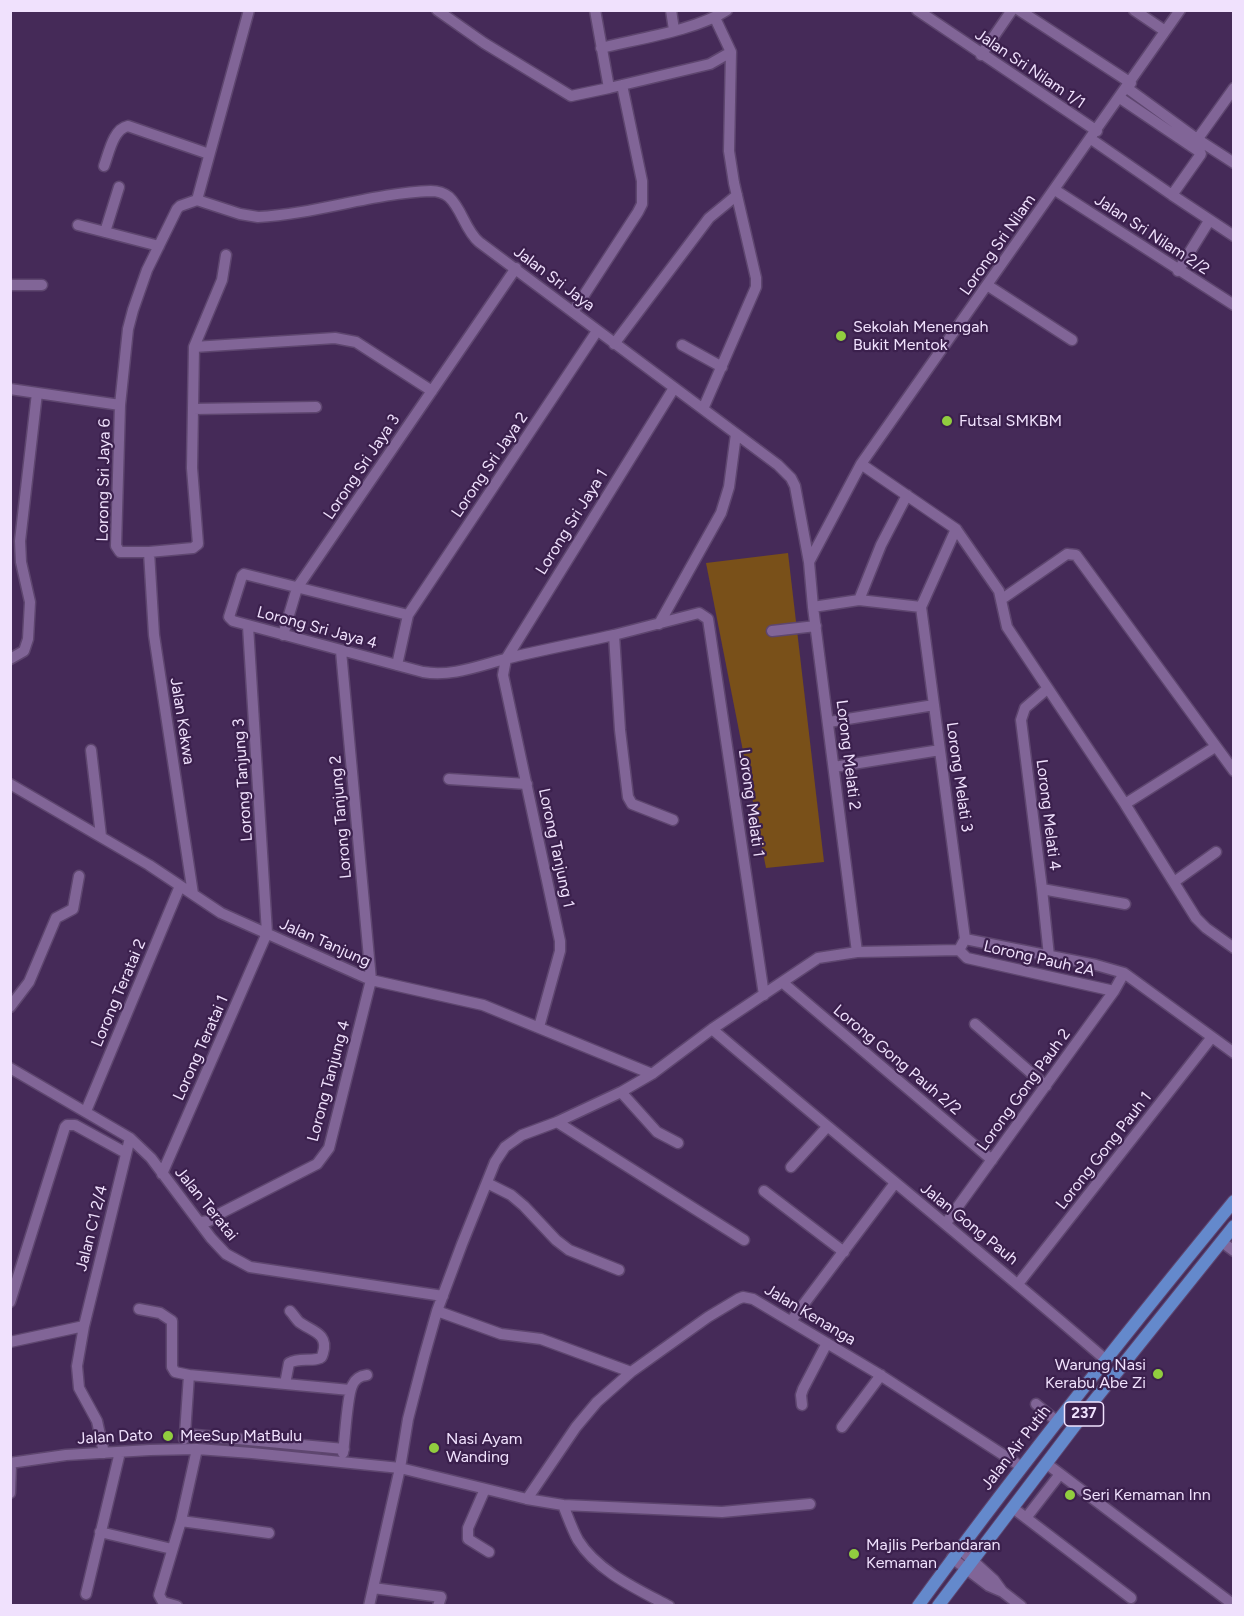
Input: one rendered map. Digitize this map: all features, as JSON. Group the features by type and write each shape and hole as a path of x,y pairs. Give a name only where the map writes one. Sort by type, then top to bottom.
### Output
{"main road":[{"name":"Jalan Air Putih","path":"918,1605 1142,1313 1233,1201"},
{"name":"Jalan Air Putih","path":"938,1605 1089,1407 1233,1226"},
{"path":"1142,1313 1207,1244 1215,1243 1218,1246"}],"street":[{"path":"196,200 249,10"},
{"path":"436,10 484,43 571,96 710,64 731,52"},
{"path":"595,10 609,88"},
{"path":"671,10 674,30"},
{"path":"601,48 715,18 727,10"},
{"name":"Jalan Sri Nilam 1/1","path":"917,10 1094,135"},
{"path":"981,55 1012,10"},
{"path":"1019,10 1129,86 1194,143 1201,154 1172,195"},
{"path":"1134,10 1165,31"},
{"name":"Lorong Sri Nilam","path":"809,562 861,464 1129,86 1180,10"},
{"path":"704,409 756,287 729,152 731,52 715,18"},
{"path":"573,312 642,204 642,184 622,85"},
{"path":"1194,143 1233,88"},
{"path":"1120,98 1194,143 1233,163"},
{"path":"104,166 116,134 123,127 128,126 209,154"},
{"path":"1094,135 1172,195 1233,236"},
{"path":"105,232 119,187"},
{"name":"Jalan Sri Nilam 2/2","path":"1055,190 1233,305"},
{"name":"Jalan Sri Jaya","path":"196,200 240,214 258,217 404,194 437,191 449,197 474,238 778,465 791,478 795,486 809,562"},
{"path":"614,344 709,218 737,195"},
{"name":"Lorong Sri Jaya 6","path":"196,200 177,209 147,270 133,310 125,350 120,405 116,546 118,550 149,552 194,549 198,544 192,485 194,346 222,280 226,255"},
{"path":"1178,271 1209,220"},
{"path":"78,225 159,246"},
{"name":"Lorong Sri Jaya 3","path":"283,635 297,588 516,268"},
{"path":"10,285 42,285"},
{"path":"987,285 1072,340"},
{"name":"Lorong Sri Jaya 2","path":"408,615 597,332"},
{"path":"194,346 345,339 356,342 432,391"},
{"path":"682,345 722,367"},
{"name":"Lorong Sri Jaya 1","path":"503,675 506,659 674,388"},
{"path":"10,389 120,405"},
{"path":"11,659 22,653 27,644 30,603 21,562 20,541 37,393"},
{"path":"193,409 316,407"},
{"path":"397,664 431,673 446,674 659,624 721,513 729,487 736,434"},
{"path":"861,464 956,529 999,591 1007,627 1125,804 1201,924 1233,948"},
{"path":"859,600 881,545 907,495"},
{"path":"813,607 859,600 921,607 956,529"},
{"name":"Jalan Kekwa","path":"149,552 154,634 193,894"},
{"path":"1002,599 1067,554 1076,555 1233,771"},
{"name":"Lorong Melati 2","path":"809,562 857,952"},
{"name":"Lorong Sri Jaya 4","path":"297,588 244,574 229,616 233,621 248,626 397,664 408,615"},
{"path":"297,588 408,615"},
{"name":"Lorong Melati 3","path":"921,607 965,939"},
{"name":"Lorong Melati 1","path":"659,624 699,613 707,617 764,994"},
{"name":"Lorong Tanjung 3","path":"248,626 267,933"},
{"path":"772,631 816,626"},
{"path":"614,635 620,730 628,797 632,804 673,820"},
{"name":"Lorong Tanjung 2","path":"341,651 371,980"},
{"name":"Lorong Tanjung 1","path":"503,675 560,941 560,951 539,1027"},
{"name":"Lorong Melati 4","path":"1047,689 1025,708 1021,720 1049,956"},
{"path":"829,722 934,705"},
{"path":"1125,804 1215,747"},
{"path":"91,750 101,836"},
{"path":"834,767 940,750"},
{"path":"449,778 527,784"},
{"name":"Jalan Tanjung","path":"10,784 101,836 221,913 371,980 467,1001 539,1027 652,1074"},
{"path":"1174,882 1216,852"},
{"path":"10,1007 29,982 56,918 73,909 79,876"},
{"name":"Lorong Teratai 2","path":"86,1111 180,886"},
{"path":"1042,889 1125,904"},
{"name":"Lorong Teratai 1","path":"162,1174 267,933"},
{"path":"369,1605 400,1468 408,1419 437,1311 499,1154 522,1135 621,1092 652,1074 712,1029 818,958 857,952 959,950 965,939 1096,965 1124,973 1233,1053"},
{"name":"Lorong Pauh 2A","path":"959,950 967,958 1114,991"},
{"name":"Lorong Gong Pauh 2","path":"946,1224 1114,991 1124,973"},
{"name":"Lorong Tanjung 4","path":"200,1222 209,1221 317,1164 324,1157 329,1148 371,980"},
{"name":"Lorong Gong Pauh 2/2","path":"782,982 992,1160"},
{"path":"975,1024 1046,1086"},
{"name":"Jalan Gong Pauh","path":"712,1029 1106,1360"},
{"name":"Lorong Gong Pauh 1","path":"1018,1284 1212,1037"},
{"name":"Jalan Teratai","path":"10,1068 130,1138 151,1158 211,1238 226,1254 250,1267 443,1296"},
{"path":"621,1092 657,1132 678,1143"},
{"path":"556,1122 744,1240"},
{"path":"10,1302 65,1127 75,1125 126,1153"},
{"path":"791,1167 827,1127"},
{"name":"Jalan C1 2/4","path":"104,1453 97,1421 79,1388 77,1366 84,1326 130,1138"},
{"path":"487,1183 511,1195 569,1250 619,1269"},
{"path":"791,1321 895,1183"},
{"path":"764,1191 844,1252"},
{"path":"1218,1246 1233,1251"},
{"name":"Jalan Kenanga","path":"526,1499 586,1414 631,1372 708,1317 743,1297 753,1299 827,1342 1022,1467"},
{"path":"139,1309 160,1313 168,1316 172,1321 172,1367 175,1372 350,1390"},
{"path":"285,1384 289,1363 319,1359 324,1350 324,1342 320,1334 300,1323 290,1311"},
{"path":"437,1311 501,1334 541,1339 631,1372"},
{"path":"10,1342 84,1326"},
{"path":"802,1405 803,1389 827,1342"},
{"path":"183,1449 189,1375"},
{"path":"343,1463 350,1390 356,1379 366,1375"},
{"path":"842,1427 881,1375"},
{"path":"1036,1404 1058,1422"},
{"path":"185,1434 344,1449"},
{"path":"177,1605 163,1602 159,1595 181,1521 197,1449"},
{"name":"Jalan Dato","path":"11,1463 104,1453 197,1449 400,1468 526,1499 563,1505 722,1512 810,1504"},
{"path":"86,1594 120,1452"},
{"path":"10,1493 11,1463"},
{"path":"1047,1464 1230,1602"},
{"path":"1026,1518 1060,1474"},
{"path":"485,1489 468,1528 468,1539 489,1552"},
{"path":"563,1505 578,1541 588,1552 620,1578 669,1605"},
{"path":"1013,1508 1131,1598"},
{"path":"181,1521 269,1533"},
{"path":"100,1532 172,1549"},
{"path":"956,1553 969,1565 994,1580 1002,1592 1021,1605"},
{"path":"373,1588 441,1597 438,1605"}],"shaded area":[{"path":"788,553 824,862 766,868 706,563"}],"place":[{"name":"Sekolah Menengah Bukit Mentok","path":"841,336"},
{"name":"Futsal SMKBM","path":"947,421"},
{"name":"Warung Nasi Kerabu Abe Zi","path":"1158,1374"},
{"name":"MeeSup MatBulu","path":"168,1436"},
{"name":"Nasi Ayam Wanding","path":"434,1448"},
{"name":"Seri Kemaman Inn","path":"1070,1495"},
{"name":"Majlis Perbandaran Kemaman","path":"854,1554"}]}
